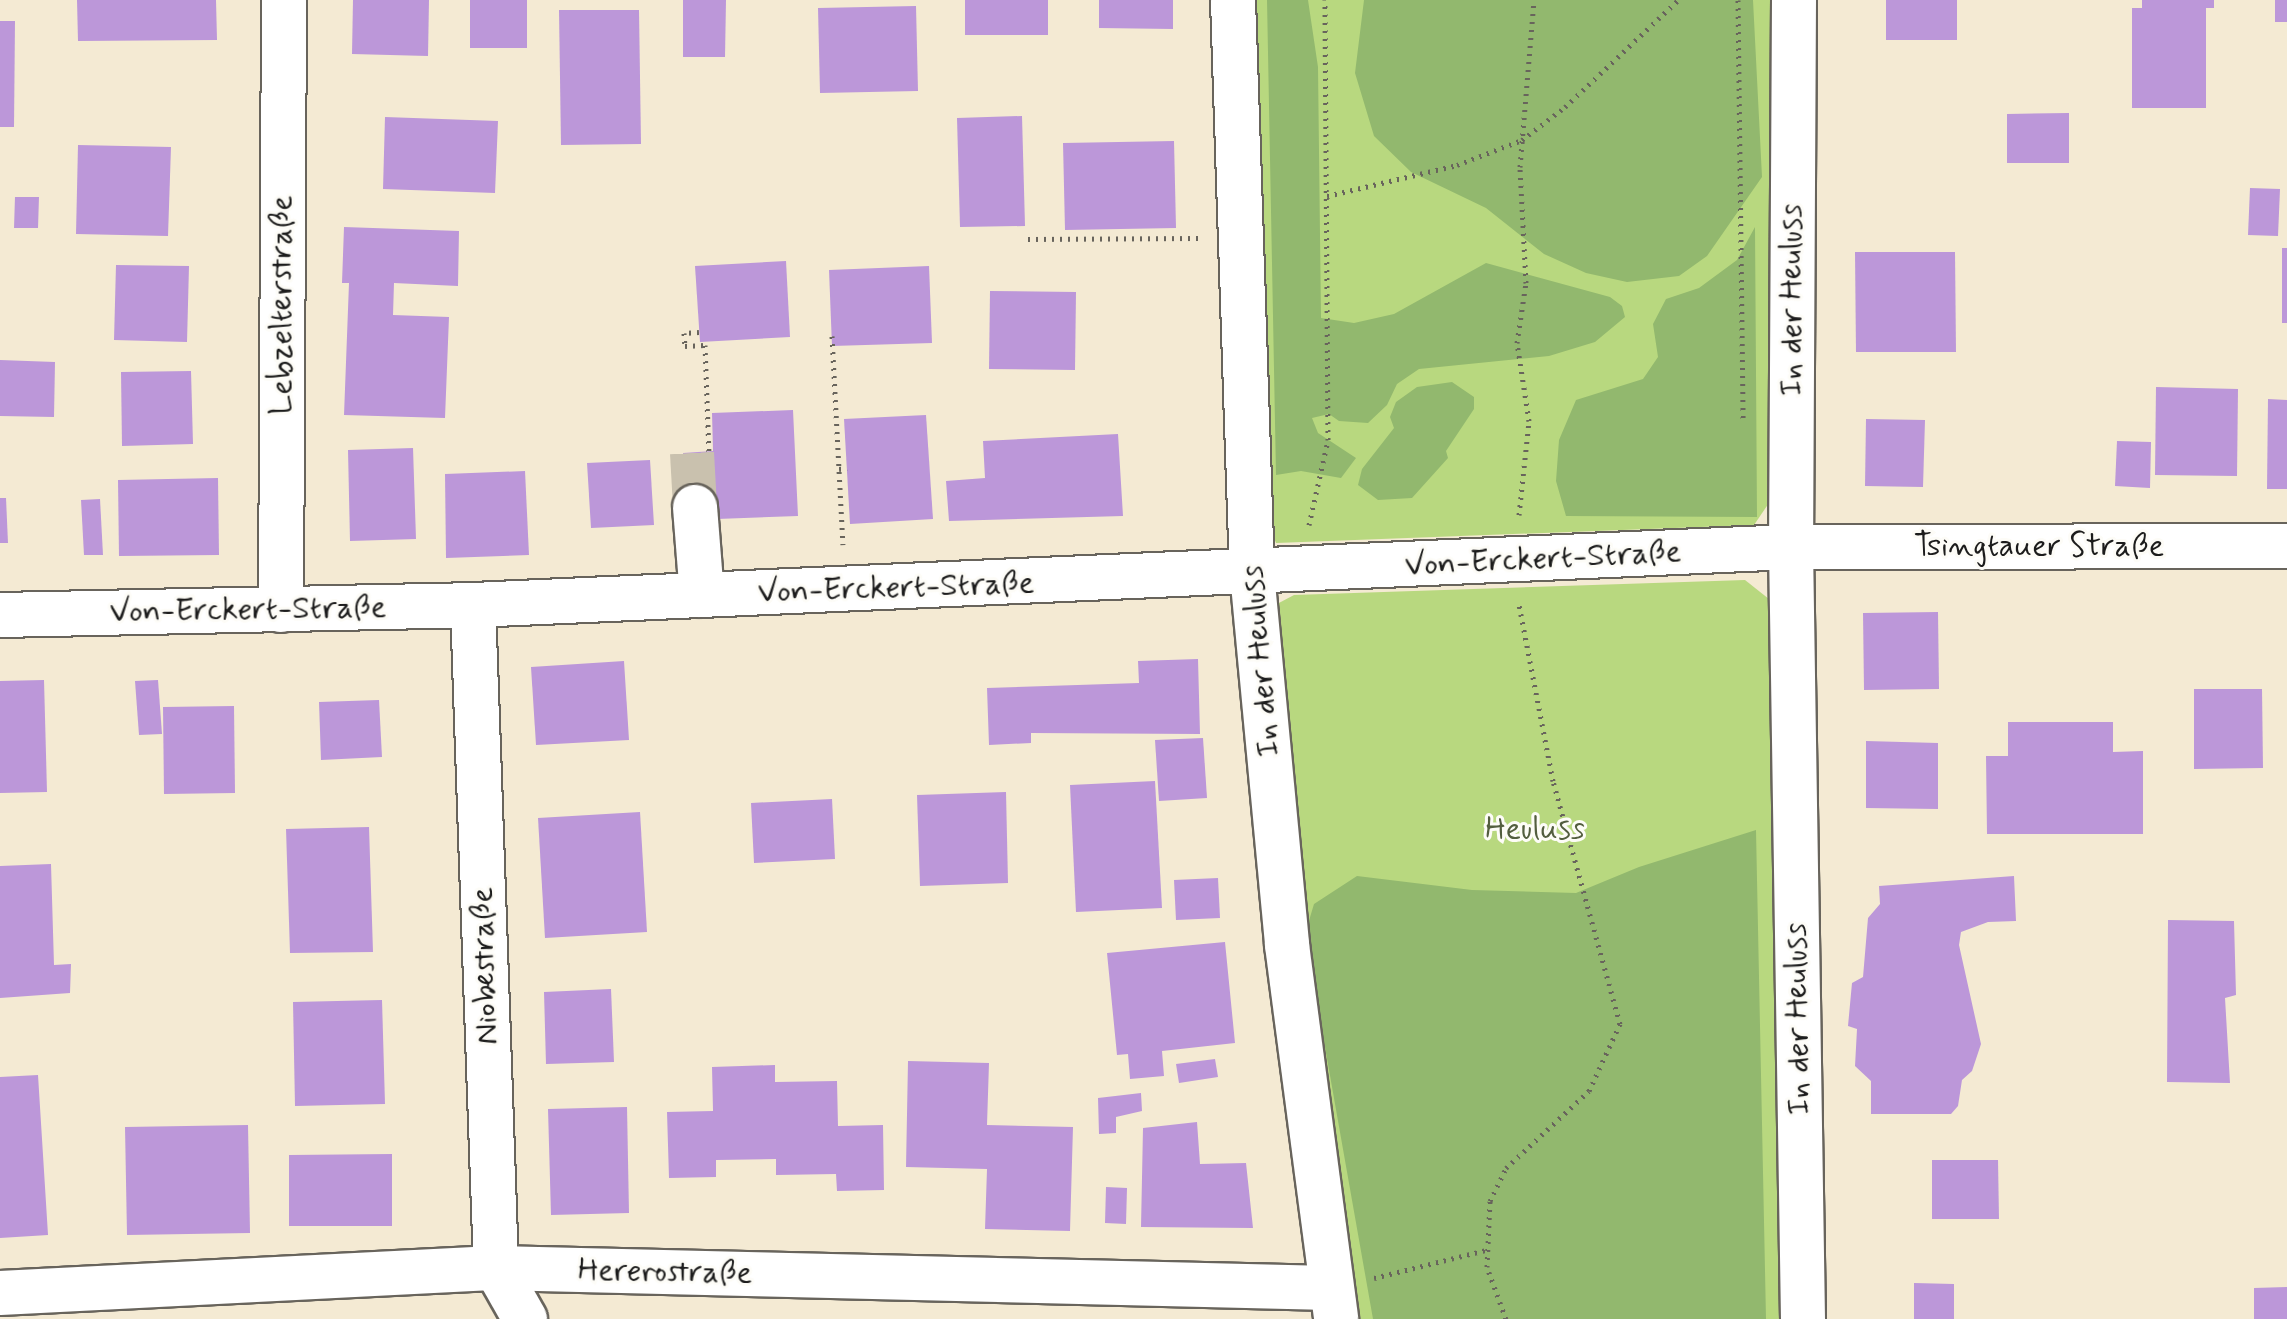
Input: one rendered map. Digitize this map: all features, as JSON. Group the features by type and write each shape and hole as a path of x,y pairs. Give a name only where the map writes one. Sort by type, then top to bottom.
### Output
{"street":[{"name":"Lebzelterstraße","path":"281,610 284,0"},
{"name":"In der Heuluss","path":"1233,0 1252,573 1287,945 1333,1303"},
{"name":"In der Heuluss","path":"1794,0 1791,547 1803,1319"},
{"path":"695,507 702,595"},
{"name":"Tsingtauer Straße","path":"1791,547 2287,546"},
{"name":"Von-Erckert-Straße","path":"0,615 473,605 1299,572 1791,547"},
{"name":"Niobestraße","path":"473,605 496,1268 525,1319"},
{"name":"Hererostraße","path":"0,1293 496,1268 1333,1303"}],"path":[{"path":"1299,572 1328,440 1325,0"},
{"path":"1506,1319 1486,1250 1490,1201 1506,1168 1589,1091 1620,1024 1553,781 1512,561 1529,421 1517,343 1526,283 1522,140 1534,0"},
{"path":"1327,196 1457,165 1522,140 1565,107 1678,0"},
{"path":"1738,0 1744,434"},
{"path":"1028,239 1240,238"},
{"path":"699,332 684,333 685,346 705,345 709,452"},
{"path":"832,336 845,590"},
{"path":"839,469 847,468"},
{"path":"1333,1303 1486,1250"}],"green space":[{"path":"1254,0 1770,0 1775,494 1754,525 1276,543 1267,520"},
{"path":"1267,0 1308,0 1318,67 1321,318 1354,323 1394,314 1486,263 1610,297 1622,306 1625,317 1595,342 1549,356 1419,369 1397,384 1387,405 1368,423 1339,421 1329,414 1312,418 1318,433 1356,458 1341,478 1301,471 1276,475"},
{"path":"1364,0 1753,0 1762,177 1707,256 1679,276 1627,282 1586,273 1544,254 1486,208 1411,172 1374,136 1355,73"},
{"path":"1755,227 1757,517 1566,516 1556,481 1559,440 1576,400 1643,379 1658,357 1653,324 1666,299 1699,288 1737,260"},
{"path":"1452,382 1474,397 1474,409 1446,451 1448,458 1412,498 1378,500 1358,485 1362,469 1394,428 1390,417 1396,402 1417,387"},
{"name":"Heuluss","path":"1745,580 1774,603 1782,1319 1357,1319 1301,926 1277,604 1294,595"},
{"path":"1756,830 1766,1319 1373,1319 1305,934 1314,904 1357,876 1472,890 1576,893 1639,867"}],"building":[{"path":"77,0 216,0 217,40 78,41"},
{"path":"353,0 429,0 428,56 352,54"},
{"path":"470,0 527,0 527,48 470,48"},
{"path":"683,0 726,0 725,57 683,57"},
{"path":"965,0 1048,0 1048,35 965,35"},
{"path":"1099,0 1173,0 1173,29 1099,28"},
{"path":"1886,0 1957,0 1957,40 1886,40"},
{"path":"2142,0 2214,0 2214,8 2206,8 2206,108 2132,108 2132,8 2142,8"},
{"path":"2275,0 2287,0 2287,22 2275,22"},
{"path":"916,6 918,91 820,93 818,8"},
{"path":"559,10 639,10 641,144 561,145"},
{"path":"0,21 15,21 14,127 0,127"},
{"path":"2069,113 2069,163 2007,163 2007,114"},
{"path":"1022,116 1025,226 960,227 957,118"},
{"path":"385,117 498,121 495,193 383,189"},
{"path":"1174,141 1176,228 1065,230 1063,143"},
{"path":"78,145 171,147 168,236 76,234"},
{"path":"2250,188 2280,189 2278,236 2248,235"},
{"path":"15,197 39,197 38,228 14,228"},
{"path":"344,227 459,231 458,286 394,283 393,315 449,317 445,418 344,415 349,283 342,283"},
{"path":"2282,248 2287,248 2287,323 2282,323"},
{"path":"1855,252 1955,252 1956,352 1856,352"},
{"path":"786,261 790,337 700,342 695,266"},
{"path":"116,265 189,266 187,342 114,340"},
{"path":"929,266 932,343 832,346 829,270"},
{"path":"990,291 1076,292 1075,370 989,369"},
{"path":"0,360 55,362 54,417 0,416"},
{"path":"191,371 193,444 122,446 121,372"},
{"path":"2156,387 2238,389 2237,476 2155,475"},
{"path":"2268,399 2287,400 2287,489 2267,489"},
{"path":"793,410 798,516 717,519 687,508 683,453 713,451 712,413"},
{"path":"926,415 933,519 850,524 844,419"},
{"path":"1866,419 1925,420 1923,487 1865,486"},
{"path":"1118,434 1123,516 949,521 946,481 985,478 983,441"},
{"path":"2117,441 2151,442 2150,488 2115,486"},
{"path":"413,448 416,539 350,541 348,450"},
{"path":"650,460 654,525 591,528 587,463"},
{"path":"525,471 529,555 446,558 445,474"},
{"path":"218,478 219,555 119,556 118,480"},
{"path":"0,498 6,498 8,543 0,543"},
{"path":"100,499 103,555 84,555 81,500"},
{"path":"1938,612 1939,689 1864,690 1863,613"},
{"path":"1198,659 1200,734 1031,733 1031,743 989,745 987,688 1139,683 1138,661"},
{"path":"624,661 629,740 536,745 531,667"},
{"path":"44,680 47,792 0,793 0,681"},
{"path":"158,680 162,734 139,735 135,681"},
{"path":"2194,689 2262,689 2263,768 2194,769"},
{"path":"379,700 382,757 321,760 319,702"},
{"path":"234,706 235,793 164,794 163,707"},
{"path":"2008,722 2113,722 2113,752 2143,751 2143,834 1987,834 1986,756 2008,756"},
{"path":"1203,738 1207,798 1159,801 1155,740"},
{"path":"1866,741 1938,743 1938,809 1866,808"},
{"path":"1155,781 1162,908 1076,912 1070,785"},
{"path":"1006,792 1008,883 920,886 917,795"},
{"path":"832,799 835,859 754,863 751,803"},
{"path":"640,812 647,932 545,938 538,818"},
{"path":"369,827 373,952 290,953 286,829"},
{"path":"51,864 54,965 71,964 70,993 0,998 0,866"},
{"path":"2014,876 2016,921 1988,922 1961,932 1959,945 1981,1044 1972,1071 1962,1080 1958,1106 1951,1114 1871,1114 1871,1081 1855,1066 1857,1029 1848,1026 1852,983 1863,977 1868,918 1880,904 1879,886"},
{"path":"1218,878 1220,918 1176,920 1174,880"},
{"path":"2168,920 2234,921 2236,995 2225,998 2230,1083 2167,1082"},
{"path":"1225,942 1235,1043 1162,1051 1164,1076 1130,1079 1128,1054 1117,1055 1107,953"},
{"path":"611,989 614,1062 546,1064 544,992"},
{"path":"382,1000 385,1104 295,1106 293,1002"},
{"path":"1215,1059 1218,1077 1179,1083 1176,1064"},
{"path":"908,1061 989,1063 987,1125 1073,1127 1070,1231 985,1229 987,1169 906,1167"},
{"path":"775,1065 775,1082 837,1081 838,1126 883,1125 884,1190 837,1191 836,1174 776,1175 776,1159 716,1160 716,1177 669,1178 667,1112 713,1111 712,1067"},
{"path":"38,1075 48,1235 0,1238 0,1077"},
{"path":"1141,1093 1142,1111 1116,1117 1116,1133 1099,1134 1098,1098"},
{"path":"627,1107 629,1213 551,1215 548,1109"},
{"path":"1197,1122 1200,1164 1246,1163 1253,1228 1141,1227 1143,1128"},
{"path":"248,1125 250,1233 127,1235 125,1127"},
{"path":"392,1154 392,1226 289,1226 289,1155"},
{"path":"1932,1160 1998,1160 1999,1219 1932,1219"},
{"path":"1106,1187 1127,1188 1126,1224 1105,1223"},
{"path":"1914,1283 1954,1284 1954,1319 1914,1319"},
{"path":"2287,1287 2287,1319 2254,1319 2254,1288"}],"tunnel":[{"path":"692,453 695,507"}]}
